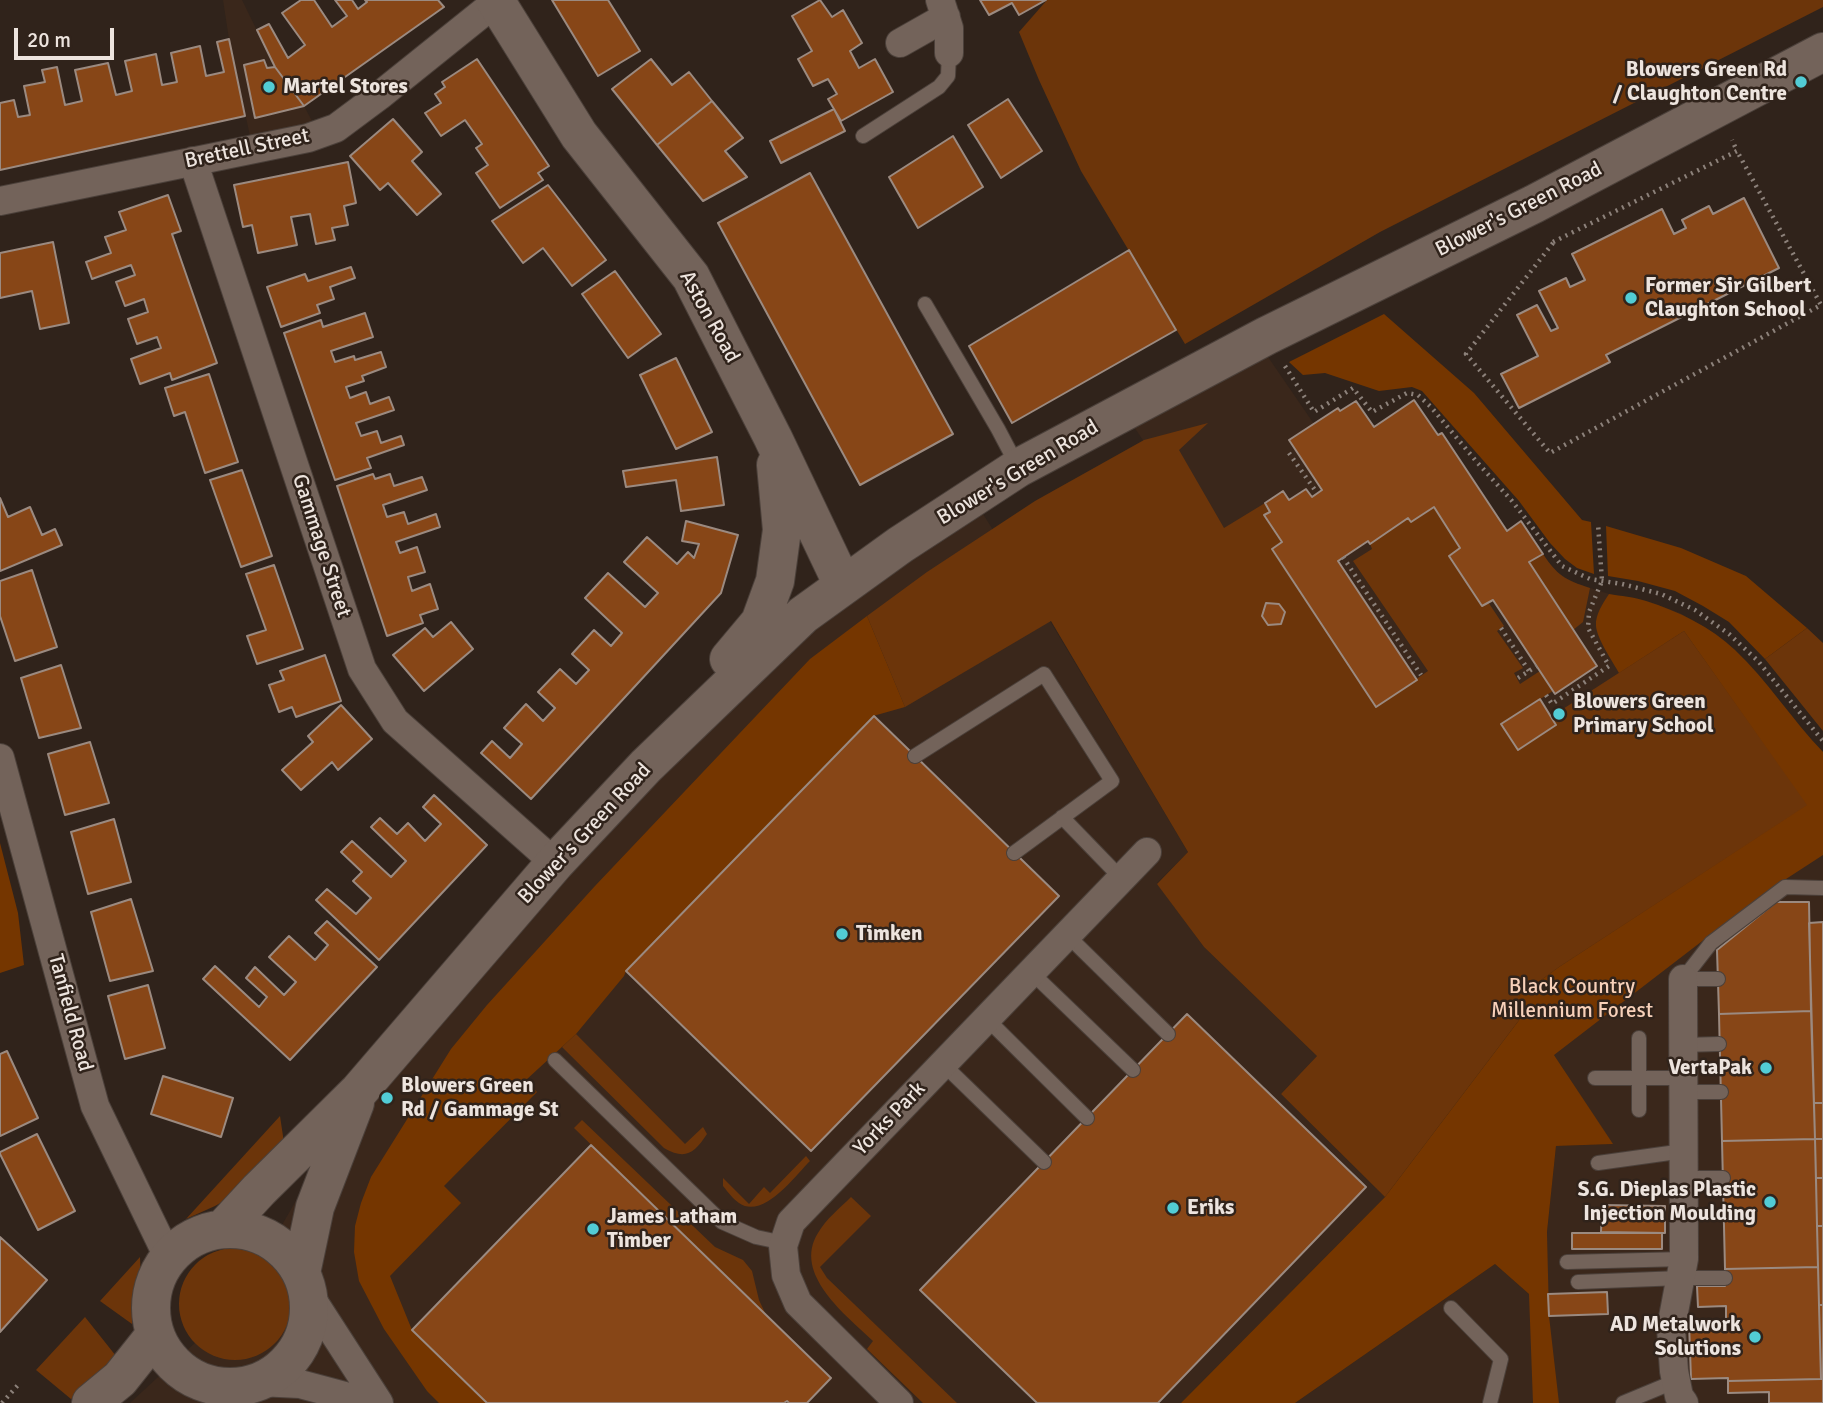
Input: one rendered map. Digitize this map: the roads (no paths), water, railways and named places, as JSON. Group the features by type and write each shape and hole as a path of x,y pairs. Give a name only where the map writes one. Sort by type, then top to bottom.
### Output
{"main road":[{"name":"Aston Road","path":"495,1 579,135 691,277 774,438 844,585"},
{"name":"Blower's Green Road","path":"223,1229 359,1091 555,863 646,766 803,615 900,545 1018,468 1266,336 1534,204 1823,52"},
{"path":"646,766 760,622 775,581 782,530 774,438"},
{"name":"Blower's Green Road","path":"303,1282 315,1207 359,1091"},
{"name":"Blower's Green Road","path":"223,1229 242,1229 274,1242 287,1253 303,1282 308,1300 307,1327 296,1352 273,1375 259,1382 196,1394 196,1380 181,1371 165,1354 155,1335 151,1317 151,1299 156,1277 168,1257 193,1237 223,1229"},
{"path":"91,1403 120,1379 155,1335"}],"street":[{"name":"Brettell Street","path":"0,201 308,138 336,128 495,1"},
{"path":"900,43 943,8 949,28 949,54"},
{"name":"Gammage Street","path":"193,161 362,670 395,721 555,863"},
{"name":"Tanfield Road","path":"0,758 95,1106 168,1257"},
{"name":"Yorks Park","path":"784,1243 791,1222 1147,852"},
{"path":"1680,1392 1681,1352 1671,1328 1682,1268 1683,979"},
{"path":"784,1243 786,1275 798,1303 899,1403"},
{"path":"303,1282 379,1403"},
{"path":"259,1382 300,1384 371,1403"}],"lane":[{"path":"863,136 939,87 947,76 949,54"},
{"path":"925,304 1018,468"},
{"path":"915,756 1044,674 1112,780 1014,853"},
{"path":"1062,817 1121,878"},
{"path":"1683,979 1711,943 1785,887 1823,888"},
{"path":"1067,935 1168,1034"},
{"path":"1031,972 1133,1070"},
{"path":"1683,979 1718,979"},
{"path":"986,1018 1087,1118"},
{"path":"1639,1038 1639,1110"},
{"path":"1683,1045 1719,1044"},
{"path":"555,1060 722,1222 756,1237 784,1243"},
{"path":"943,1064 1044,1163"},
{"path":"1595,1078 1639,1078 1721,1092"},
{"path":"1598,1163 1684,1164 1723,1178"},
{"path":"1567,1262 1682,1268 1725,1278"},
{"path":"1578,1282 1682,1268"},
{"path":"1451,1308 1502,1359 1490,1403"},
{"path":"1623,1403 1680,1392"}],"place":[{"name":"Blowers Green Rd / Claughton Centre","path":"1801,82"},
{"name":"Martel Stores","path":"269,87"},
{"name":"Former Sir Gilbert Claughton School","path":"1631,298"},
{"name":"Blowers Green Primary School","path":"1559,714"},
{"name":"Timken","path":"842,934"},
{"name":"VertaPak","path":"1766,1068"},
{"name":"Blowers Green Rd / Gammage St","path":"387,1098"},
{"name":"S.G. Dieplas Plastic Injection Moulding","path":"1770,1202"},
{"name":"Eriks","path":"1173,1208"},
{"name":"James Latham Timber","path":"593,1229"},
{"name":"AD Metalwork Solutions","path":"1755,1337"}],"park label":[{"name":"Black Country Millennium Forest","path":"1572,999"}]}
